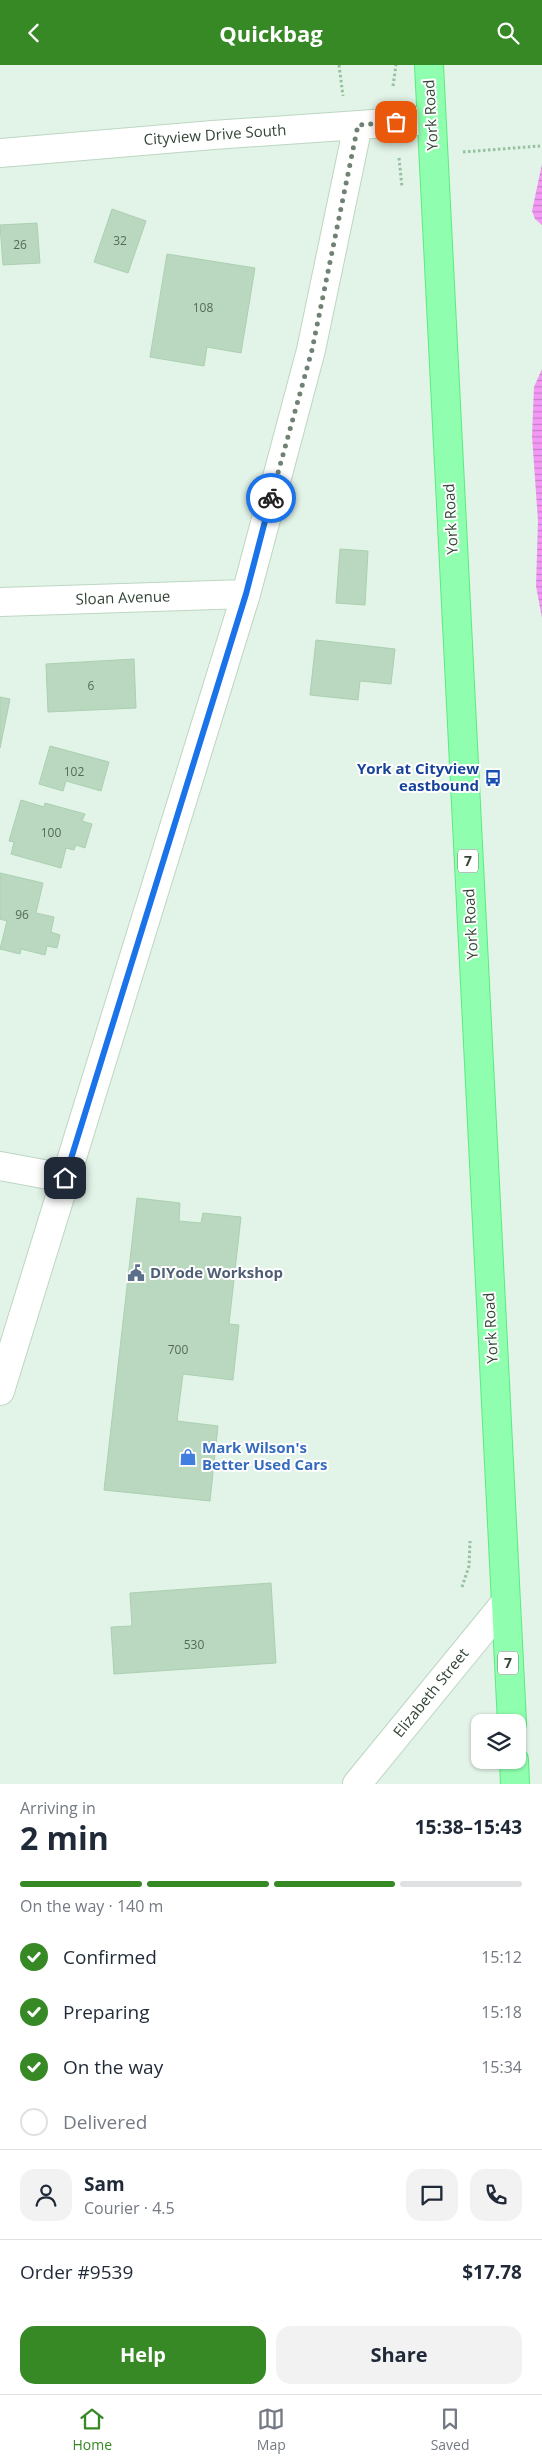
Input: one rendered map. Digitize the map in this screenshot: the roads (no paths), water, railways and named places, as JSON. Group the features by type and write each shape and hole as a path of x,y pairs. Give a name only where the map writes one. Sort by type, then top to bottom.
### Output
{"main road":[{"name":"York Road","path":"429,65 511,1714"},
{"path":"514,1769 515,1784"}],"street":[{"name":"Cityview Drive South","path":"0,153 431,120"},
{"path":"0,1391 246,594 312,350 358,125"},
{"name":"Sloan Avenue","path":"0,602 246,594"},
{"path":"0,1166 65,1178"},
{"name":"Elizabeth Street","path":"357,1784 505,1603"}],"place":[{"name":"York at Cityview eastbound","path":"493,778"},
{"name":"DIYode Workshop","path":"136,1273"},
{"name":"Mark Wilson's Better Used Cars","path":"188,1457"}]}
